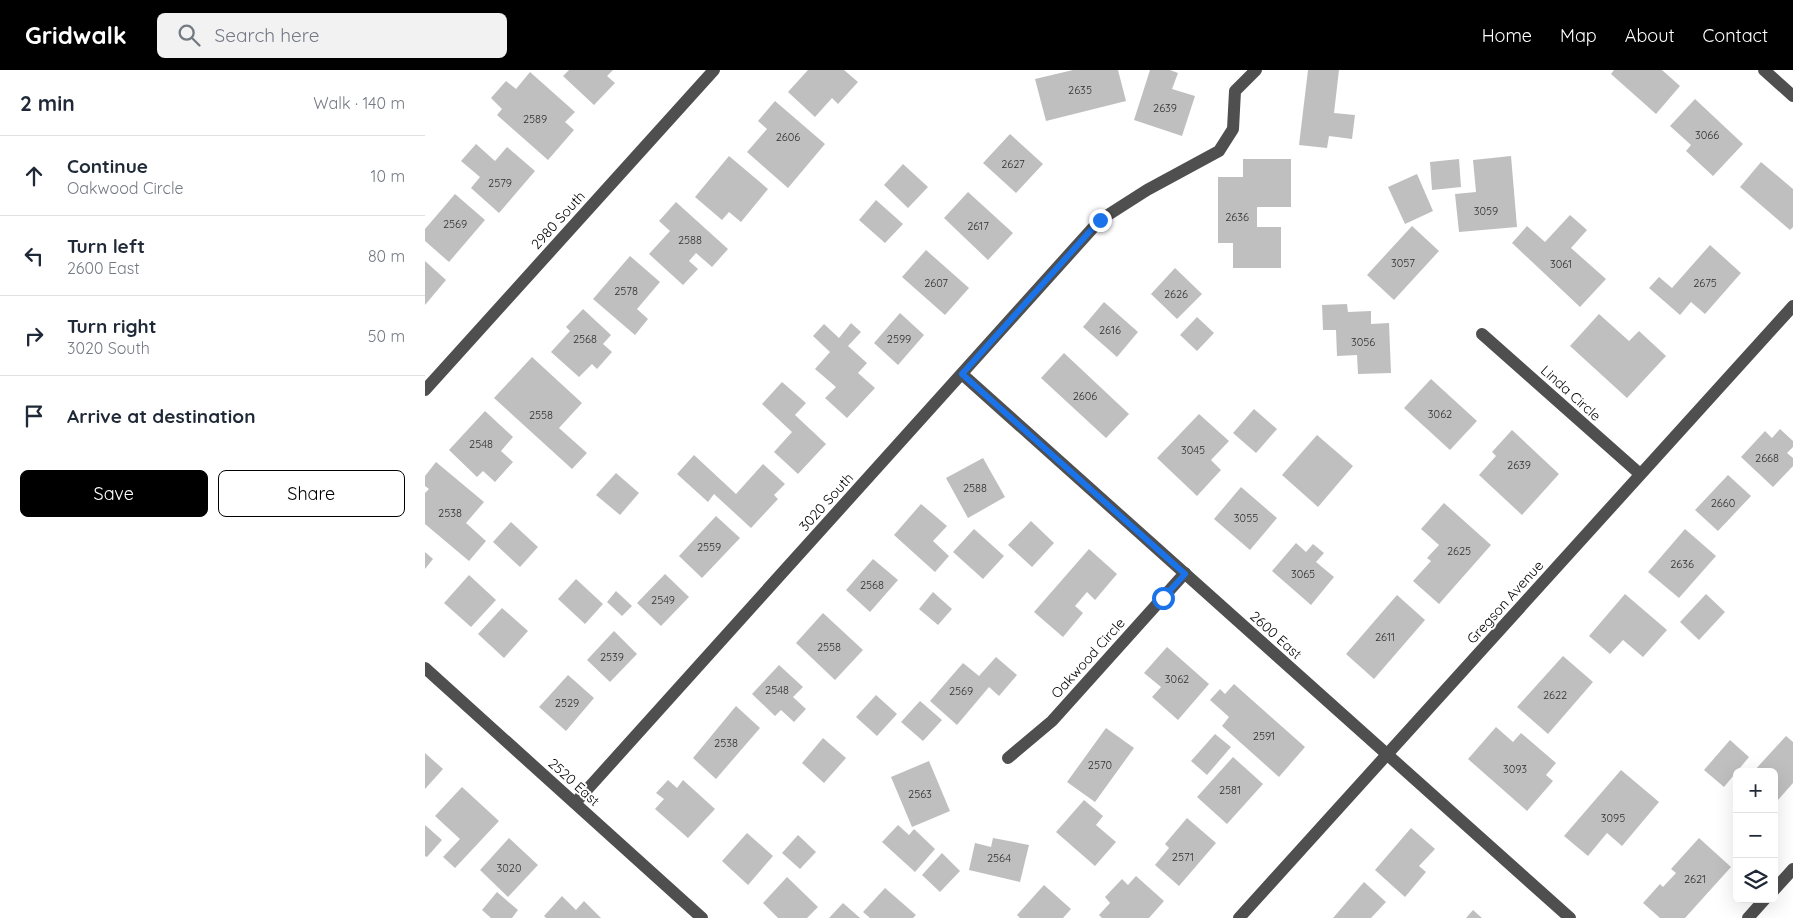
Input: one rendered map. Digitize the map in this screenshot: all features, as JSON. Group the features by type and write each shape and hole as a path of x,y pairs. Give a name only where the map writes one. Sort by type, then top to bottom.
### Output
{"street":[{"name":"2980 South","path":"425,390 714,70"},
{"name":"3020 South","path":"575,804 1100,220 1147,190 1219,151 1233,128 1235,91 1256,70"},
{"path":"1765,70 1793,96"},
{"name":"Gregson Avenue","path":"1239,918 1793,306"},
{"name":"Linda Circle","path":"1483,334 1641,474"},
{"name":"2600 East","path":"962,374 1570,918"},
{"name":"Oakwood Circle","path":"1008,758 1051,721 1185,574"},
{"name":"2520 East","path":"425,668 702,918"},
{"path":"1778,886 1793,869"},
{"path":"1748,918 1761,903"}],"building":[{"path":"569,70 613,70 607,76 615,83 594,105 563,76"},
{"path":"808,70 844,70 858,82 838,104 832,98 815,117 788,92"},
{"path":"1073,70 1118,70 1126,101 1046,121 1035,79"},
{"path":"1150,70 1170,70 1178,73 1172,89 1195,96 1182,136 1134,120"},
{"path":"1308,70 1339,70 1334,113 1355,115 1352,139 1329,136 1327,148 1299,145"},
{"path":"1614,70 1662,70 1680,86 1656,114 1611,74"},
{"path":"530,72 575,112 565,122 574,130 548,160 497,115 502,109 491,98 506,81 516,89"},
{"path":"1695,99 1743,144 1713,176 1686,151 1691,145 1670,126"},
{"path":"775,101 825,144 788,188 747,152 767,129 758,121"},
{"path":"1010,134 1043,164 1016,193 983,163"},
{"path":"476,144 495,161 507,147 535,171 499,213 471,188 480,177 461,161"},
{"path":"729,156 768,189 741,222 729,212 722,220 695,197"},
{"path":"1511,156 1517,227 1459,232 1455,194 1476,192 1473,160"},
{"path":"1243,159 1291,159 1291,207 1257,207 1257,227 1281,227 1281,268 1233,268 1233,243 1218,243 1218,177 1243,177"},
{"path":"1459,159 1461,187 1432,190 1430,162"},
{"path":"1761,162 1793,189 1793,227 1790,230 1740,187"},
{"path":"903,164 928,187 908,208 884,185"},
{"path":"1417,174 1433,211 1405,224 1388,187"},
{"path":"968,192 1013,233 988,260 944,218"},
{"path":"455,194 485,220 449,262 425,241 425,229"},
{"path":"876,200 903,224 885,243 859,220"},
{"path":"676,202 728,249 712,267 696,253 689,261 698,269 683,285 649,254 670,231 659,221"},
{"path":"1570,215 1587,230 1571,248 1606,279 1580,307 1512,243 1527,226 1545,242"},
{"path":"1412,226 1439,251 1394,300 1367,275"},
{"path":"1710,245 1741,273 1705,314 1691,302 1680,315 1649,288 1659,277 1672,288"},
{"path":"926,250 969,288 945,315 902,277"},
{"path":"630,256 660,282 637,309 648,319 635,335 593,299"},
{"path":"425,261 446,280 425,305"},
{"path":"1175,268 1202,294 1177,319 1151,294"},
{"path":"1104,302 1138,332 1117,357 1083,327"},
{"path":"1347,304 1348,312 1371,311 1371,324 1389,323 1391,373 1358,374 1357,355 1337,356 1336,330 1323,330 1322,305"},
{"path":"583,309 611,335 603,344 612,352 597,369 592,364 579,377 551,352 570,331 566,327"},
{"path":"900,313 924,335 898,365 874,343"},
{"path":"1599,314 1629,341 1639,331 1666,356 1627,398 1570,346"},
{"path":"1197,317 1214,333 1197,351 1180,335"},
{"path":"851,323 861,332 848,346 867,363 858,373 875,388 847,418 825,398 836,387 815,369 830,352 813,336 824,324 839,338"},
{"path":"1064,353 1129,414 1106,438 1041,378"},
{"path":"532,357 582,403 559,428 587,453 572,469 494,398"},
{"path":"1431,379 1477,421 1450,450 1404,408"},
{"path":"782,382 806,403 795,415 826,444 798,474 774,452 792,432 762,404"},
{"path":"1254,409 1277,429 1256,453 1233,433"},
{"path":"485,411 513,437 501,451 513,462 495,482 483,471 477,477 449,450"},
{"path":"1199,414 1229,441 1211,460 1221,470 1197,496 1157,458"},
{"path":"1780,429 1793,441 1793,447 1787,453 1793,458 1793,466 1773,487 1741,457 1765,431 1772,438"},
{"path":"1512,430 1559,474 1522,515 1479,475 1496,456 1492,452"},
{"path":"1317,435 1353,466 1318,507 1282,475"},
{"path":"694,455 736,494 763,464 785,484 774,495 778,499 751,528 714,494 708,502 677,474"},
{"path":"983,458 1005,497 968,518 946,478"},
{"path":"436,462 484,502 466,523 486,541 469,561 425,524 425,493 429,489 425,486 425,476"},
{"path":"616,473 639,493 620,515 596,495"},
{"path":"1728,475 1751,496 1718,531 1695,510"},
{"path":"1241,487 1277,518 1250,550 1214,519"},
{"path":"1444,503 1491,545 1439,604 1413,581 1431,561 1427,558 1439,545 1421,529"},
{"path":"921,504 947,526 933,541 949,556 935,572 894,535"},
{"path":"716,516 740,538 702,578 679,556"},
{"path":"1031,521 1054,543 1032,567 1008,545"},
{"path":"511,522 538,547 520,567 493,542"},
{"path":"974,529 1004,556 983,579 953,552"},
{"path":"1685,529 1716,556 1679,598 1648,572"},
{"path":"1296,543 1306,552 1313,544 1324,553 1316,562 1334,577 1311,605 1272,571"},
{"path":"1089,549 1117,574 1095,600 1087,592 1075,606 1083,613 1063,637 1034,612"},
{"path":"425,552 433,559 425,569"},
{"path":"873,559 898,580 870,612 846,590"},
{"path":"665,574 689,597 661,626 637,603"},
{"path":"469,575 496,600 471,627 444,603"},
{"path":"576,579 603,604 585,624 558,599"},
{"path":"616,591 632,606 622,616 607,602"},
{"path":"933,592 952,609 938,625 919,609"},
{"path":"1625,594 1667,630 1643,657 1623,640 1610,654 1589,636"},
{"path":"1706,594 1725,612 1699,640 1680,622"},
{"path":"1397,595 1425,620 1374,679 1346,654"},
{"path":"502,608 528,631 504,658 478,634"},
{"path":"823,613 863,650 835,680 796,643"},
{"path":"614,631 637,654 610,682 587,660"},
{"path":"1167,647 1209,684 1178,720 1152,697 1161,687 1144,673"},
{"path":"1563,656 1593,682 1548,734 1517,707"},
{"path":"996,657 1017,675 999,696 989,687 957,725 930,701 963,663 979,676"},
{"path":"779,665 803,687 793,697 806,709 794,722 781,710 775,716 752,694"},
{"path":"568,675 594,698 566,731 539,707"},
{"path":"1234,684 1305,747 1279,777 1222,726 1229,717 1210,700 1220,689 1225,694"},
{"path":"876,695 897,714 877,736 856,717"},
{"path":"920,701 942,720 923,741 901,722"},
{"path":"736,706 760,728 716,779 693,758"},
{"path":"1496,727 1513,742 1521,733 1556,763 1546,775 1553,781 1527,811 1468,759"},
{"path":"1106,728 1134,748 1095,802 1067,782"},
{"path":"1215,734 1231,747 1207,775 1191,761"},
{"path":"1786,736 1793,742 1793,783 1778,800 1778,768 1757,768"},
{"path":"823,738 846,758 824,783 802,763"},
{"path":"1730,740 1749,757 1740,768 1733,768 1733,776 1724,787 1704,770"},
{"path":"425,753 443,769 425,789"},
{"path":"1233,757 1263,784 1227,824 1197,797"},
{"path":"929,761 950,811 912,827 891,777"},
{"path":"1621,770 1659,802 1622,846 1607,833 1588,856 1564,836"},
{"path":"668,780 677,788 683,780 715,809 688,838 655,809 664,799 656,793"},
{"path":"462,787 499,821 455,868 443,857 460,839 435,816"},
{"path":"1084,800 1103,816 1096,825 1116,842 1095,866 1056,832"},
{"path":"1187,818 1216,843 1179,886 1155,865 1169,848 1165,844"},
{"path":"425,825 442,840 427,857 425,856"},
{"path":"898,825 909,835 914,829 935,849 915,872 882,842"},
{"path":"1411,828 1435,849 1419,866 1426,872 1405,897 1375,870"},
{"path":"747,833 773,856 748,885 722,861"},
{"path":"798,835 816,852 800,869 782,853"},
{"path":"509,838 538,865 508,897 480,870"},
{"path":"993,838 1029,845 1020,882 969,870 975,843 991,847"},
{"path":"1699,838 1731,867 1685,918 1660,918 1643,903 1660,884 1663,887 1676,873 1671,869"},
{"path":"942,853 960,871 940,892 922,875"},
{"path":"1136,876 1164,901 1149,918 1102,918 1099,915 1110,903 1105,897 1122,879 1128,885"},
{"path":"787,877 818,907 807,918 778,918 763,903"},
{"path":"1364,882 1386,902 1371,918 1333,918"},
{"path":"1044,885 1071,909 1063,918 1020,918 1017,915"},
{"path":"885,888 916,915 913,918 870,918 863,912"},
{"path":"497,892 518,910 512,918 491,918 482,910"},
{"path":"562,896 576,910 584,901 601,918 546,918 544,916"},
{"path":"843,903 860,918 829,918"},
{"path":"1473,910 1482,918 1466,918"}],"route":[{"path":"1100,220 962,374 1185,574 1163,598"}]}
